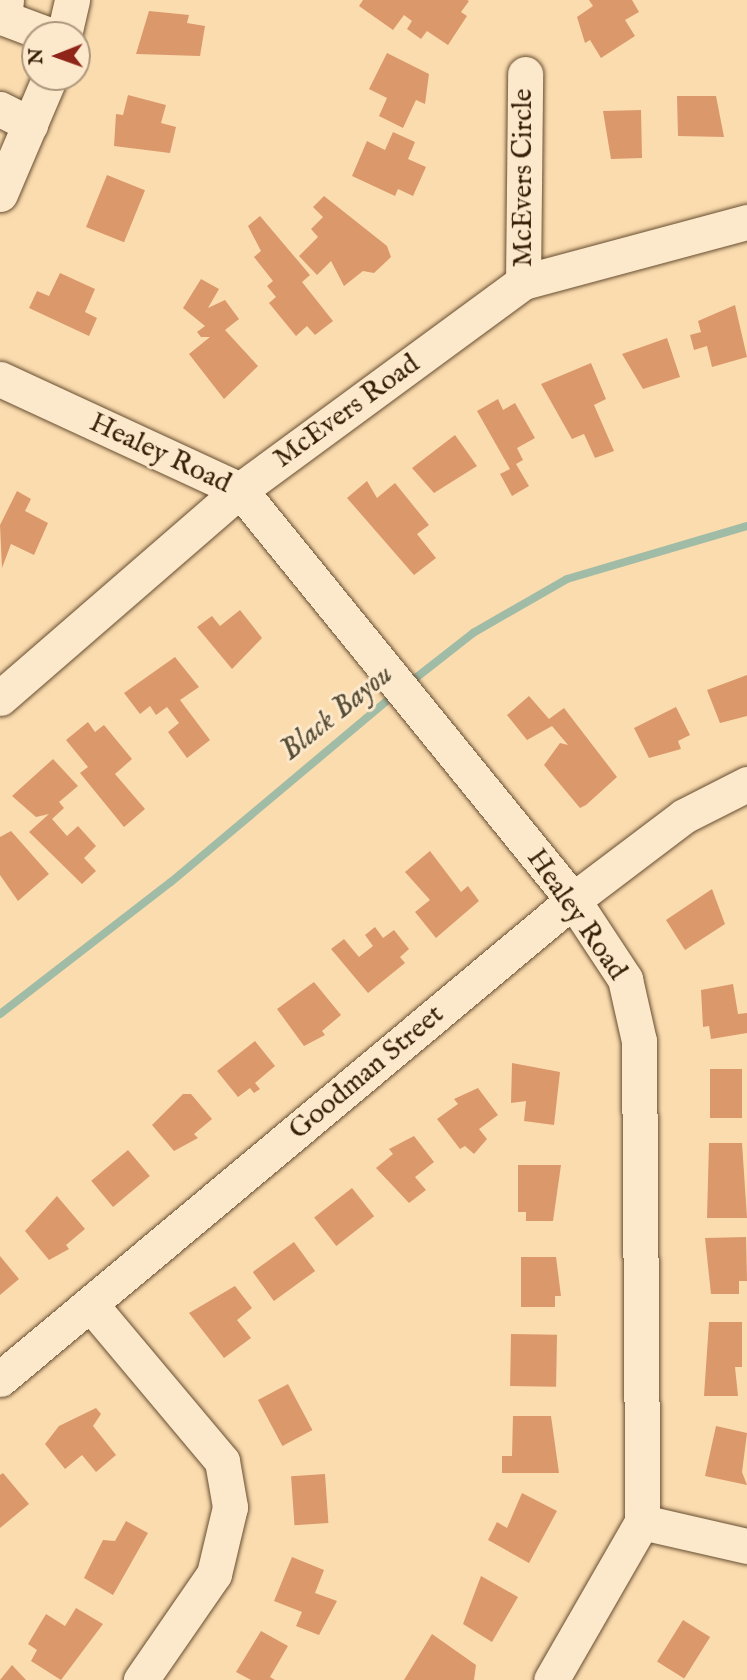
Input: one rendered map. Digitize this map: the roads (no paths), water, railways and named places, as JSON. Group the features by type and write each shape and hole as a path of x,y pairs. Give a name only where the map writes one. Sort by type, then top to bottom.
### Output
{"street":[{"path":"67,21 72,0"},
{"path":"3,12 21,21"},
{"name":"McEvers Circle","path":"523,282 525,74"},
{"path":"0,194 15,116 37,91"},
{"name":"McEvers Road","path":"0,698 240,490 523,282 747,222"},
{"name":"Healey Road","path":"0,379 240,490 573,900 625,979 639,1041 642,1522"},
{"name":"Goodman Street","path":"0,1378 91,1305 573,900 684,816 747,784"},
{"path":"91,1305 222,1461 230,1507 214,1574 141,1680"},
{"path":"551,1680 642,1522 747,1546"}],"waterway":[{"name":"Black Bayou","path":"408,684 473,633 567,579 747,526"},
{"name":"Black Bayou","path":"0,1014 171,882 395,694"}]}
